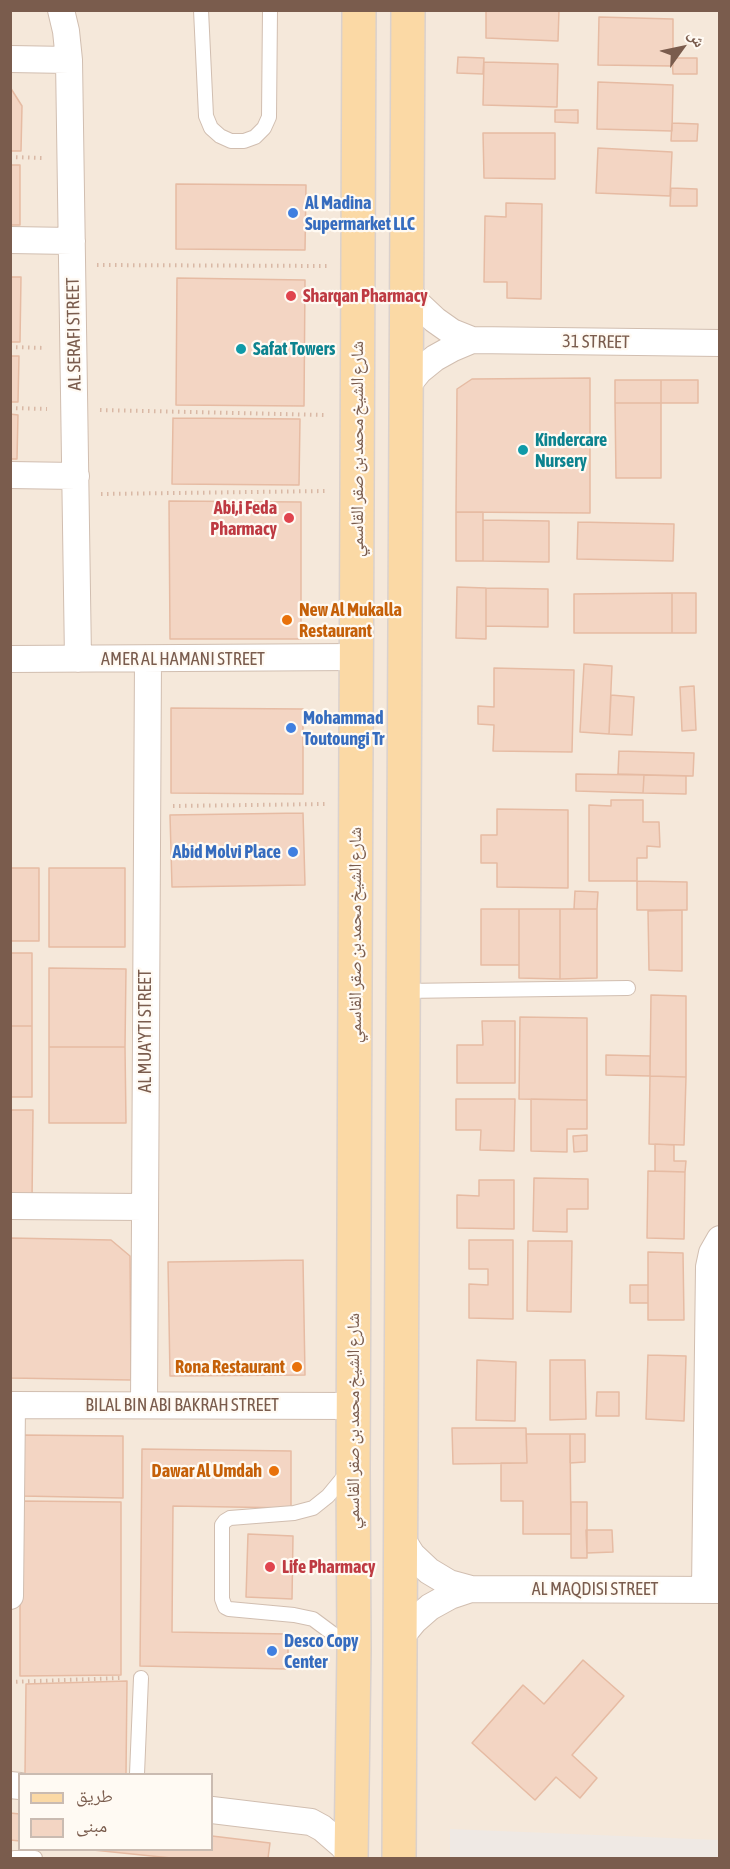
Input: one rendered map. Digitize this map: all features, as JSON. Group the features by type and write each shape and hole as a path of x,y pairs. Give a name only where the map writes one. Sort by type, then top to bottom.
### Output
{"main road":[{"name":"شارع الشيخ محمد بن صقر القاسمي","path":"351,1856 354,1650 354,1045 359,10"},
{"path":"402,1849 401,1213 408,10"},
{"path":"354,1045 367,1045 377,1053 379,1060 386,1170 389,1185 401,1213"}],"street":[{"name":"AL SERAFI STREET","path":"61,10 69,60 78,659"},
{"path":"10,59 69,60"},
{"path":"10,240 72,253"},
{"name":"31 STREET","path":"406,288 435,320 452,332 472,340 720,343"},
{"name":"31 STREET","path":"406,387 419,371 435,358 472,340"},
{"path":"10,475 76,485"},
{"name":"AMER AL HAMANI STREET","path":"10,659 356,657"},
{"name":"AL MUA'YTI STREET","path":"144,1404 148,659"},
{"path":"10,1206 144,1207"},
{"path":"712,1590 713,1401 709,1267 712,1253 720,1239"},
{"path":"10,1596 11,1405"},
{"name":"BILAL BIN ABI BAKRAH STREET","path":"11,1405 353,1406"},
{"name":"AL MAQDISI STREET","path":"400,1536 412,1555 429,1571 449,1582 471,1589 712,1590"},
{"name":"AL MAQDISI STREET","path":"400,1638 430,1607 450,1596 471,1589"},
{"path":"311,1822 332,1811 351,1790"},
{"path":"213,1810 311,1822 331,1835 351,1856"}],"lane":[{"path":"201,10 206,116 211,128 220,136 231,141 244,141 255,137 264,128 269,117 270,10"},
{"path":"402,991 628,988"},
{"path":"353,1467 328,1496 313,1508 294,1513 230,1518 225,1521 222,1525 222,1587 225,1607 313,1619 354,1650"},
{"path":"137,1773 141,1678"},
{"path":"14,1858 35,1858"}],"path":[{"path":"72,253 357,266"},
{"path":"10,347 74,348"},
{"path":"10,408 357,416"},
{"path":"76,485 357,490"},
{"path":"147,807 355,803"},
{"path":"10,1682 141,1678"}],"shaded area":[{"path":"11,11 719,11 719,1858 11,1858"},
{"path":"450,1829 719,1840 719,1858 450,1858"}],"building":[{"path":"486,10 559,10 558,41 486,38"},
{"path":"599,17 673,19 673,66 598,65"},
{"path":"458,57 484,58 483,74 457,73"},
{"path":"672,58 697,58 697,74 673,74"},
{"path":"484,62 558,64 557,107 483,105"},
{"path":"598,82 673,85 672,131 597,129"},
{"path":"10,87 22,106 21,151 10,151"},
{"path":"555,110 578,110 578,123 555,122"},
{"path":"672,123 698,124 697,141 671,141"},
{"path":"483,133 555,133 555,179 484,178"},
{"path":"598,148 672,152 670,196 596,193"},
{"path":"10,165 20,165 20,225 10,225"},
{"path":"176,184 306,185 305,250 176,249"},
{"path":"671,188 697,189 697,206 670,206"},
{"path":"506,203 542,204 541,299 507,298 507,282 484,282 485,216 506,217"},
{"path":"10,277 21,277 20,342 10,342"},
{"name":"Safat Towers","path":"177,278 305,280 304,406 176,405"},
{"path":"10,356 19,356 18,402 10,402"},
{"name":"Kindercare Nursery","path":"590,378 590,513 456,512 457,389 472,379"},
{"path":"615,380 661,380 661,403 615,403"},
{"path":"661,380 698,380 698,403 661,403"},
{"path":"615,403 661,403 661,478 616,478"},
{"path":"10,414 18,415 17,459 10,459"},
{"path":"173,418 300,419 299,485 172,484"},
{"path":"169,501 301,502 301,639 170,639"},
{"path":"456,512 483,512 483,561 456,561"},
{"path":"483,520 549,521 549,562 483,561"},
{"path":"578,522 674,524 673,561 577,559"},
{"path":"457,587 486,588 486,639 456,638"},
{"path":"486,588 548,589 548,627 486,626"},
{"path":"672,593 696,593 696,633 672,633"},
{"path":"672,593 672,633 574,633 574,594"},
{"path":"584,664 612,666 609,734 580,732"},
{"path":"494,668 574,670 572,752 493,751 494,725 478,724 478,706 494,707"},
{"path":"694,686 696,730 682,731 680,687"},
{"path":"611,695 634,697 632,735 609,734"},
{"path":"171,708 303,709 303,794 171,793"},
{"path":"619,751 694,753 693,776 618,774"},
{"path":"576,774 644,775 643,793 576,791"},
{"path":"644,775 686,776 686,794 643,793"},
{"path":"611,800 643,800 643,822 659,822 660,847 647,846 647,858 637,858 637,881 589,881 589,805 611,806"},
{"path":"497,809 568,810 568,888 497,887 497,863 481,863 481,835 497,835"},
{"path":"303,813 305,885 172,887 170,815"},
{"path":"10,868 39,868 39,941 10,941"},
{"path":"49,868 125,868 125,947 49,947"},
{"path":"637,881 687,882 687,910 637,910"},
{"path":"575,891 598,892 597,909 574,909"},
{"path":"481,909 519,909 519,965 481,965"},
{"path":"519,909 560,909 560,979 519,978"},
{"path":"560,909 597,909 597,978 560,979"},
{"path":"682,910 682,971 649,970 648,911"},
{"path":"10,953 32,953 32,1026 10,1026"},
{"path":"49,968 126,969 125,1047 49,1047"},
{"path":"651,995 686,996 686,1077 650,1076"},
{"path":"520,1017 587,1018 587,1100 519,1099"},
{"path":"482,1021 515,1021 515,1083 457,1083 457,1045 483,1045"},
{"path":"10,1026 32,1026 32,1097 10,1097"},
{"path":"49,1047 125,1047 126,1123 49,1123"},
{"path":"606,1055 650,1056 650,1076 606,1075"},
{"path":"650,1076 686,1077 684,1145 649,1144"},
{"path":"456,1099 515,1099 514,1151 480,1150 481,1130 456,1130"},
{"path":"531,1099 587,1100 587,1129 567,1129 567,1152 531,1151"},
{"path":"10,1110 33,1110 32,1202 10,1201"},
{"path":"587,1135 587,1151 574,1152 573,1136"},
{"path":"655,1144 674,1145 674,1161 686,1161 685,1172 655,1171"},
{"path":"648,1171 685,1172 684,1239 647,1238"},
{"path":"534,1178 588,1179 588,1209 567,1209 567,1232 533,1231"},
{"path":"479,1180 514,1180 514,1229 457,1228 457,1195 479,1196"},
{"path":"10,1238 111,1240 130,1256 131,1380 10,1378"},
{"path":"469,1240 513,1240 513,1319 469,1318 469,1284 488,1285 488,1269 469,1269"},
{"path":"528,1241 572,1241 571,1312 527,1311"},
{"path":"648,1252 683,1253 684,1320 648,1320"},
{"path":"303,1260 305,1375 170,1376 168,1262"},
{"path":"630,1285 648,1285 648,1303 630,1303"},
{"path":"648,1355 686,1356 684,1421 646,1419"},
{"path":"477,1360 516,1362 515,1421 476,1420"},
{"path":"550,1360 585,1360 586,1419 550,1420"},
{"path":"597,1392 619,1392 619,1416 596,1416"},
{"path":"452,1428 526,1428 527,1463 453,1464"},
{"path":"526,1434 570,1434 571,1534 523,1534 523,1501 501,1501 501,1463 527,1463"},
{"path":"570,1434 585,1434 585,1462 570,1463"},
{"path":"22,1435 123,1436 123,1498 22,1496"},
{"path":"142,1449 291,1451 291,1508 173,1506 172,1632 288,1634 288,1669 140,1666"},
{"path":"20,1501 121,1502 121,1675 20,1676"},
{"path":"571,1502 587,1502 587,1558 571,1558"},
{"path":"586,1530 612,1530 613,1552 587,1553"},
{"name":"Life Pharmacy","path":"248,1534 293,1536 292,1599 246,1597"},
{"path":"583,1660 624,1696 572,1755 597,1778 580,1798 556,1777 535,1800 472,1743 523,1685 544,1704"},
{"path":"127,1681 126,1773 25,1773 26,1684"},
{"path":"10,1813 18,1814 18,1841 10,1840"},
{"path":"213,1836 270,1843 268,1858 171,1858 103,1851 213,1851"}],"place":[{"name":"Al Madina Supermarket LLC","path":"293,213"},
{"name":"Sharqan Pharmacy","path":"291,296"},
{"name":"Safat Towers","path":"241,349"},
{"name":"Kindercare Nursery","path":"523,450"},
{"name":"Abi,i Feda Pharmacy","path":"289,518"},
{"name":"New Al Mukalla Restaurant","path":"287,620"},
{"name":"Mohammad Toutoungi Tr","path":"291,728"},
{"name":"Abid Molvi Place","path":"293,852"},
{"name":"Rona Restaurant","path":"297,1367"},
{"name":"Dawar Al Umdah","path":"274,1471"},
{"name":"Life Pharmacy","path":"270,1567"},
{"name":"Desco Copy Center","path":"272,1651"}]}
